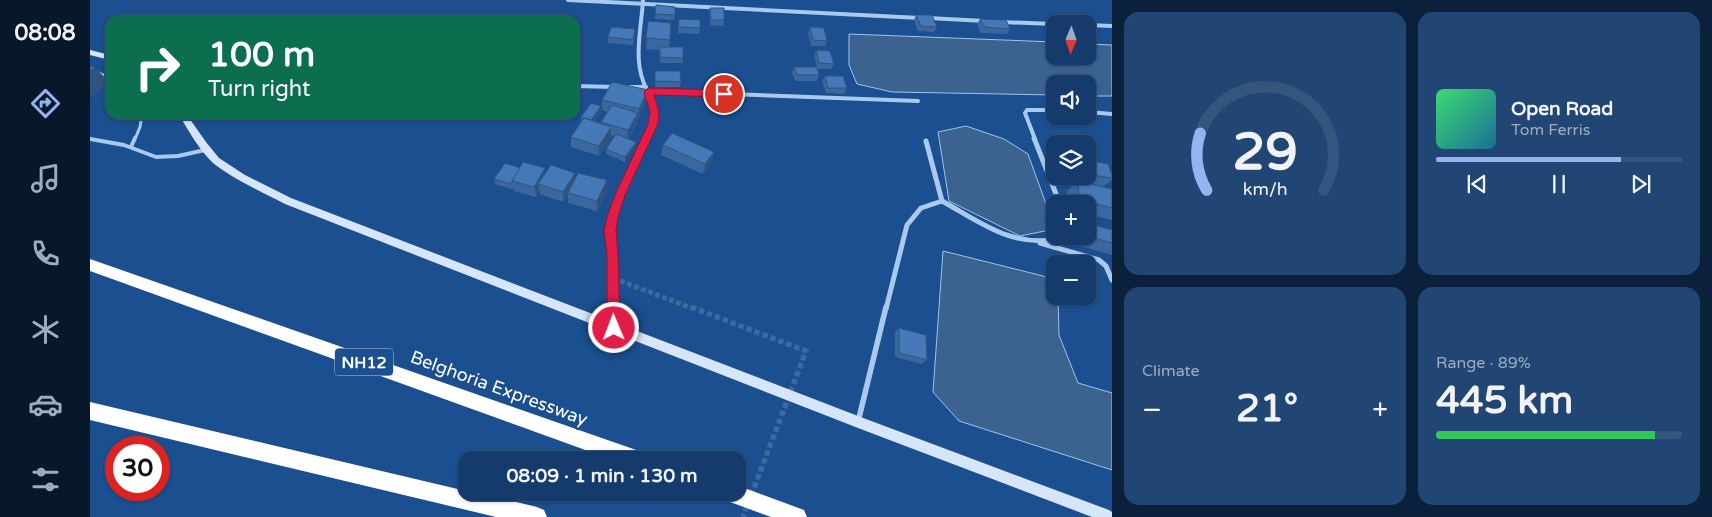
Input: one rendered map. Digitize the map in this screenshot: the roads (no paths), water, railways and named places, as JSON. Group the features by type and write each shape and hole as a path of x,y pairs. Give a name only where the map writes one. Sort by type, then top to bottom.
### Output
{"highway":[{"name":"Belghoria Expressway","path":"90,265 614,451"},
{"path":"90,411 537,517"},
{"path":"746,498 798,517"}],"street":[{"path":"568,0 643,2 1046,24"},
{"path":"614,328 613,254 610,231 612,217 620,195 653,124 654,112 647,89 641,78 639,50 643,2"},
{"path":"1096,25 1112,26"},
{"path":"90,52 105,56"},
{"path":"580,86 918,102"},
{"path":"1046,110 1027,110 1025,113 1057,195"},
{"path":"1096,113 1112,114"},
{"path":"188,120 216,159 241,176 288,201 858,422 1109,517"},
{"path":"926,141 942,201"},
{"path":"858,422 907,225 913,214 924,205 942,201 1003,236 1099,260 1106,266 1112,280"},
{"path":"1032,242 1046,242"}],"lane":[{"path":"90,69 105,76"},
{"path":"131,147 141,120"},
{"path":"90,139 131,147 149,156 164,158 208,149"}],"water":[{"path":"849,34 1046,42 1046,65 1096,65 1096,44 1112,45 1112,96 1096,96 1096,75 1046,75 1046,95 892,92 857,84 849,65"},
{"path":"966,126 1004,139 1028,154 1046,204 1046,231 1020,236 949,201 938,132"},
{"path":"943,251 1046,277 1046,305 1058,305 1059,335 1078,383 1112,393 1112,470 959,421 933,392"}],"tunnel":[{"path":"613,278 694,309"},
{"path":"691,307 806,351 743,517"}]}
